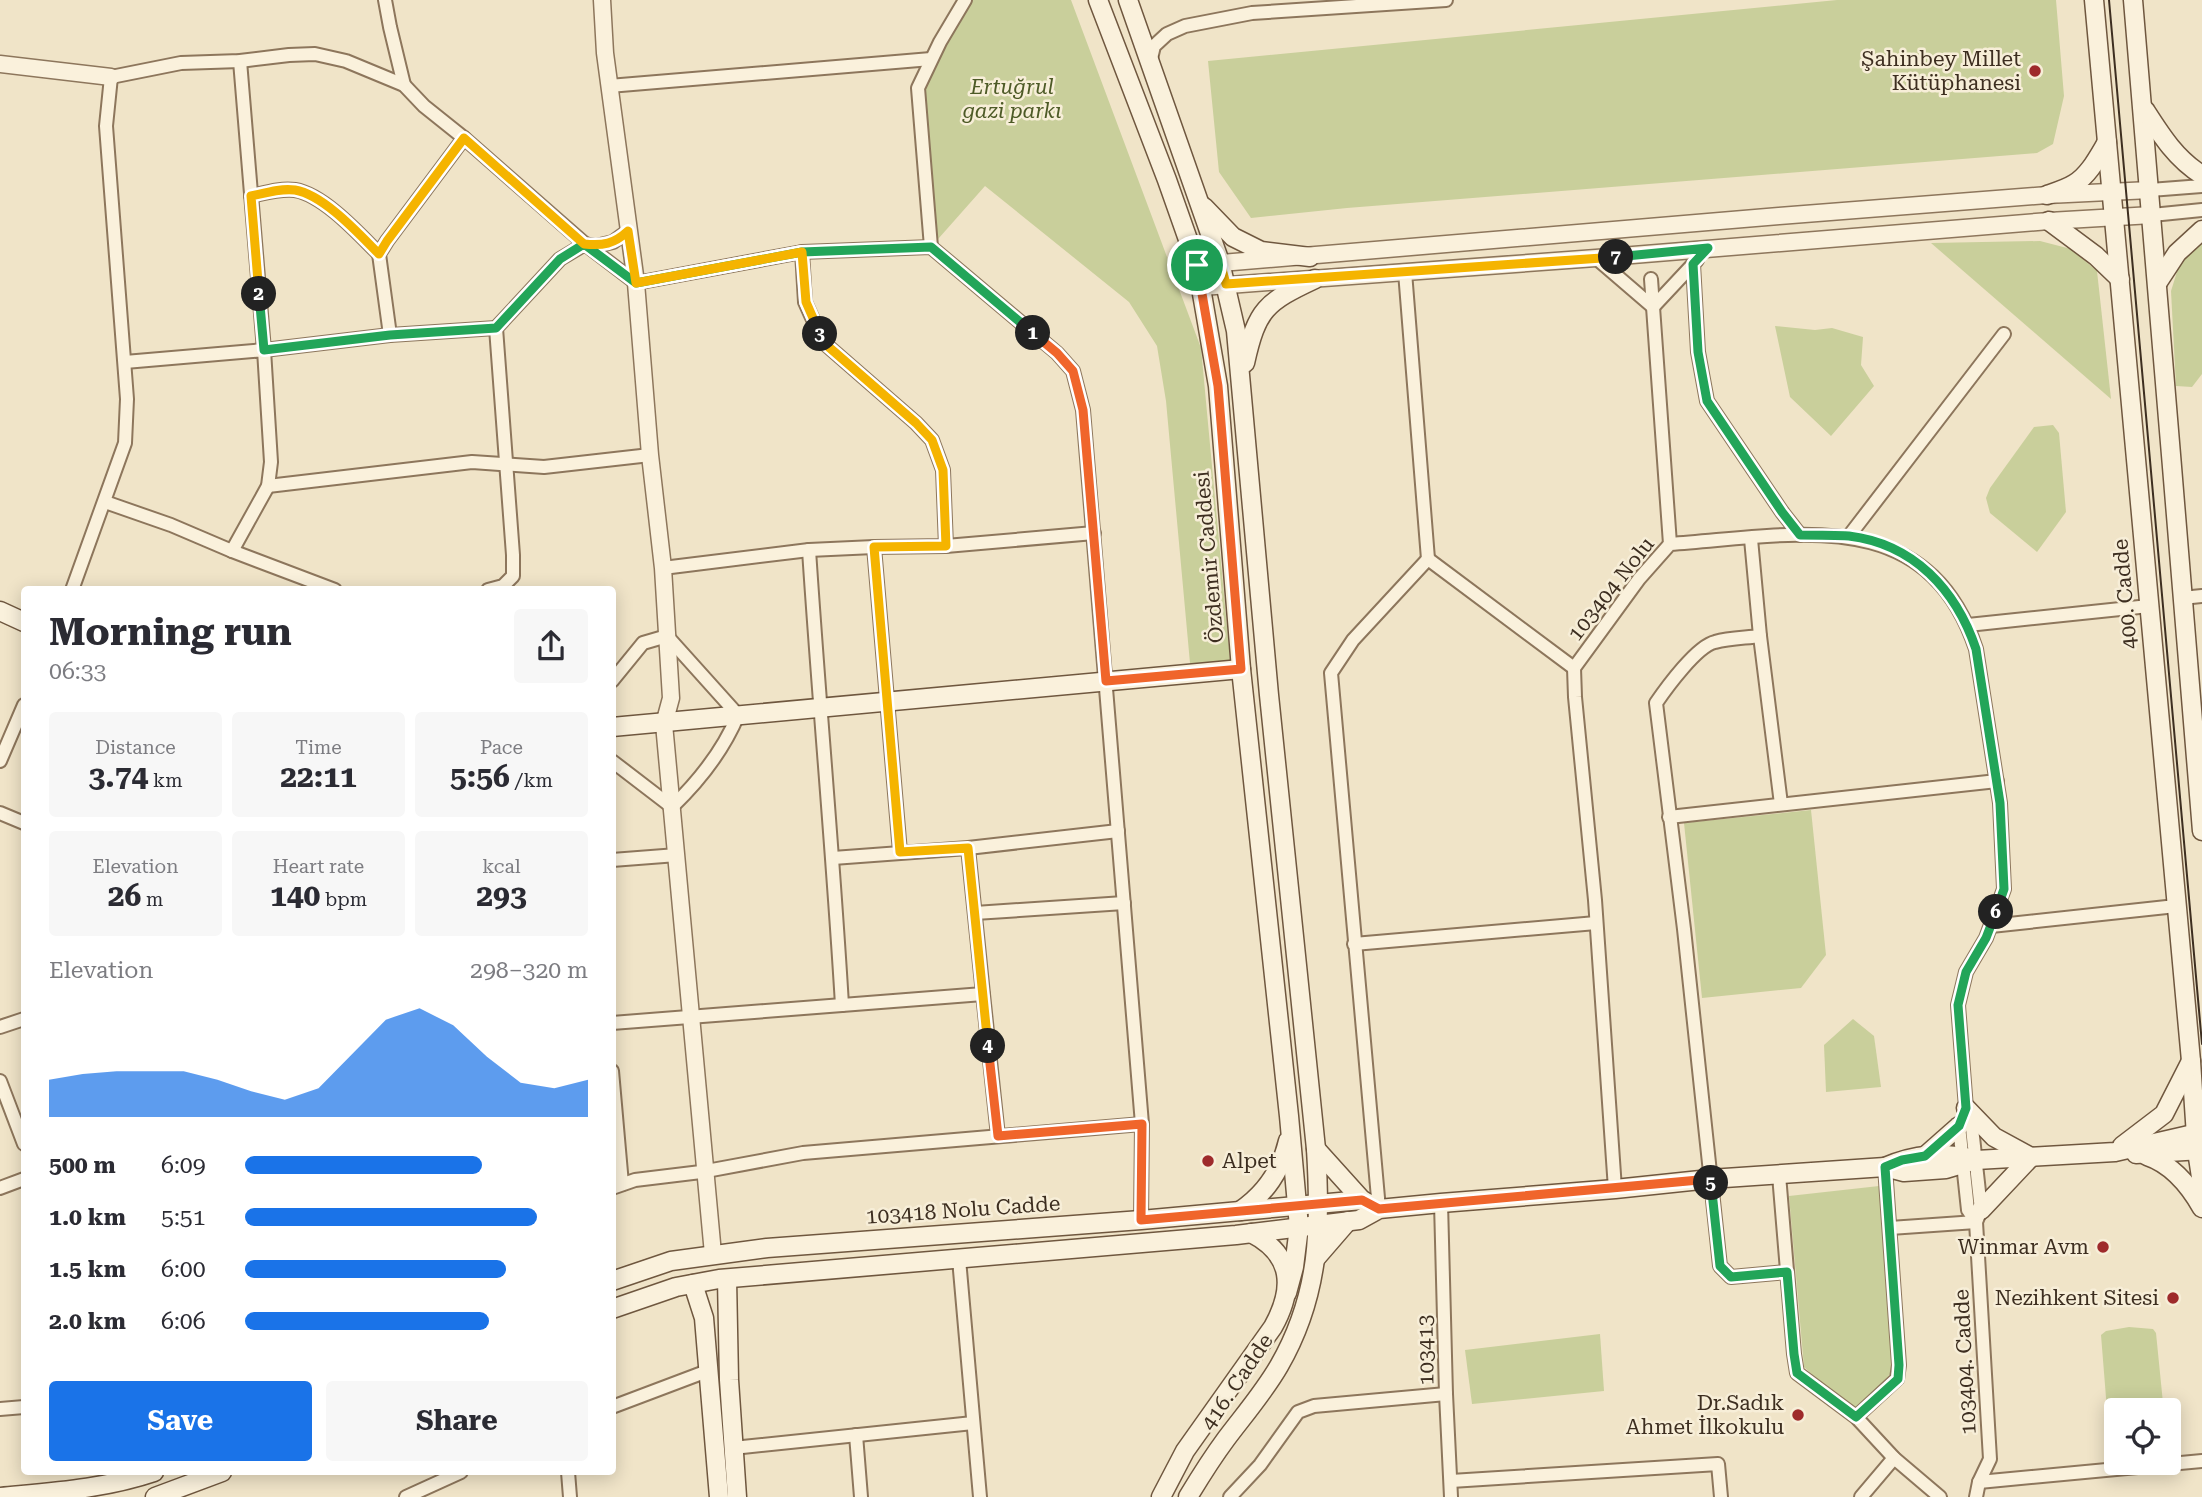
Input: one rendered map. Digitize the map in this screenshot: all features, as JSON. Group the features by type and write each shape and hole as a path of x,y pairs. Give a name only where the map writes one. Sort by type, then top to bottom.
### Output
{"main road":[{"name":"Özdemir Caddesi","path":"1098,0 1167,180 1202,287 1218,386 1241,669 1299,1227 1294,1267 1282,1311 1185,1451 1161,1497"},
{"path":"1128,0 1220,262 1236,331 1320,1203"},
{"name":"400. Cadde","path":"2094,0 2202,1184"},
{"path":"2133,0 2202,831"},
{"path":"2142,105 2179,158 2202,175"},
{"path":"2047,195 2080,179 2089,171 2107,142"},
{"path":"1199,201 1233,237 1261,251 1310,257"},
{"path":"2049,221 2096,256 2120,279"},
{"path":"2158,282 2177,253 2202,230"},
{"path":"1242,376 1251,335 1264,309 1280,296 1315,279"},
{"path":"0,611 21,621"},
{"path":"616,727 1241,669"},
{"path":"2115,1152 2164,1114 2191,1061"},
{"path":"1966,1108 1994,1137 2031,1157"},
{"path":"1238,1211 1265,1189 1279,1168 1287,1143 1289,1116"},
{"path":"1925,1156 1959,1126"},
{"path":"2115,1152 2199,1132"},
{"path":"1316,1149 1362,1200 1379,1209"},
{"path":"2143,1155 2199,1151"},
{"path":"1885,1167 1904,1172 1946,1168 1968,1160 2115,1152 2143,1155 2161,1160 2170,1168 2190,1189 2202,1208"},
{"path":"616,1308 676,1287 727,1279 1251,1233 1359,1220 1379,1209 1710,1179 1885,1167 1902,1160 1945,1154 1968,1160"},
{"path":"1978,1216 2031,1157"},
{"name":"103418 Nolu Cadde","path":"616,1280 671,1261 767,1248 1141,1220 1362,1200"},
{"name":"416. Cadde","path":"1188,1497 1278,1368 1294,1338 1310,1293 1320,1203"},
{"path":"1316,1258 1348,1222"},
{"path":"1251,1233 1269,1244 1281,1260 1287,1276 1287,1293"},
{"path":"727,1279 729,1380 737,1497"},
{"path":"693,1284 704,1318 719,1497"},
{"path":"0,1497 92,1488 144,1475"},
{"path":"155,1497 214,1475"}],"street":[{"path":"386,0 404,85"},
{"path":"602,0 605,53 636,283 650,455 663,568 671,698 664,724 713,1254"},
{"path":"931,247 918,88 931,59 965,0"},
{"path":"1150,63 1154,46 1167,34 1185,26 1252,13 1446,0"},
{"path":"0,64 111,77 181,62 240,61 315,54 346,61 404,85 424,106 584,244 636,283 802,252 931,247 1057,353 1073,371 1083,410 1142,1124 1141,1220"},
{"path":"609,86 931,59"},
{"path":"232,551 268,486 271,462 240,61"},
{"path":"74,586 125,443 125,362 106,126 111,77"},
{"path":"379,254 464,138"},
{"path":"1197,265 2047,195 2202,186"},
{"path":"251,196 275,190 296,190 312,197 332,210 379,254 390,335"},
{"path":"1202,287 2202,210"},
{"path":"125,362 264,350 390,335 496,328 560,259 584,244 606,245 628,231"},
{"path":"1653,307 1708,248"},
{"path":"802,252 806,302 823,342 932,440 943,470 946,546"},
{"path":"1596,258 1653,307"},
{"path":"1693,264 1698,352 1707,401 1800,535"},
{"path":"1379,1209 1331,673 1353,640 1428,559 1405,272"},
{"path":"1651,279 1670,544"},
{"path":"496,328 513,555 513,576 503,586"},
{"path":"1849,536 2004,334"},
{"path":"268,486 472,462 544,467 650,455"},
{"path":"105,502 172,525 324,586"},
{"path":"663,568 809,550 946,546 1094,533"},
{"name":"103404 Nolu","path":"1615,1189 1574,668 1639,579 1670,544 1800,535 1849,536 1886,546 1920,565 1947,592 1968,625 1976,649 1997,781 2004,889 1986,938 1966,972 1958,1005 1966,1108"},
{"path":"1751,538 1781,804"},
{"path":"874,547 900,852"},
{"path":"809,550 842,1005"},
{"path":"1428,559 1574,668"},
{"path":"2182,598 2202,596"},
{"path":"1968,625 2148,606"},
{"path":"616,676 643,643 667,636"},
{"path":"667,636 738,715 729,737 713,762 672,807"},
{"path":"1760,636 1706,645 1671,681 1656,702 1684,929 1720,1266 1731,1277 1787,1272"},
{"path":"0,761 21,712"},
{"path":"616,764 672,807"},
{"path":"1669,817 1997,781"},
{"path":"0,813 21,822"},
{"path":"833,858 968,848 1118,831"},
{"path":"968,848 998,1136"},
{"path":"616,860 677,855"},
{"path":"975,914 1124,903"},
{"path":"1991,926 2176,906"},
{"path":"1354,944 1596,923"},
{"path":"616,1023 983,994"},
{"path":"0,1027 21,1019"},
{"path":"0,1082 21,1136"},
{"name":"103404. Cadde","path":"1966,1108 1959,1126 1978,1216 1990,1459 1979,1482 1976,1497"},
{"name":"103404. Cadde","path":"1966,1108 1972,1128 1968,1160"},
{"path":"616,1163 617,1186 635,1180 707,1171 803,1153 1142,1124"},
{"path":"1856,1417 1898,1379 1885,1167"},
{"path":"1779,1175 1797,1373 1856,1417 1894,1458 1940,1497"},
{"path":"0,1188 21,1180"},
{"name":"103413","path":"1441,1203 1451,1497"},
{"path":"1890,1227 1978,1216"},
{"path":"959,1259 979,1497"},
{"path":"616,1405 710,1370"},
{"path":"1230,1497 1260,1465 1298,1412 1314,1406 1446,1394"},
{"path":"0,1409 21,1407"},
{"path":"733,1448 973,1423"},
{"path":"856,1435 861,1497"},
{"path":"1861,1497 1894,1458"},
{"path":"1979,1482 2202,1461"},
{"path":"1451,1481 1718,1464 1721,1497"},
{"path":"406,1497 454,1475"},
{"path":"568,1475 570,1497"}],"green space":[{"name":"Ertuğrul gazi parkı","path":"965,0 1071,0 1201,348 1231,670 1191,674 1166,401 1157,346 1129,302 985,186 931,247 918,88"},
{"path":"1837,0 2056,0 2064,96 2053,144 2037,153 1251,218 1219,172 1208,61"},
{"path":"2040,241 2071,249 2097,271 2111,399 1931,243"},
{"path":"2202,241 2202,374 2192,387 2176,386 2171,291 2180,262"},
{"path":"1775,326 1815,330 1832,328 1863,337 1861,365 1874,386 1831,436 1790,397"},
{"path":"2053,425 2059,433 2066,512 2037,552 1990,513 1986,498 1990,488 2034,427"},
{"path":"1811,810 1826,955 1801,988 1702,998 1684,823"},
{"path":"1853,1019 1874,1036 1881,1087 1826,1092 1824,1045"},
{"path":"1879,1186 1893,1371 1870,1396 1853,1409 1804,1367 1789,1196"},
{"path":"2129,1327 2153,1329 2156,1333 2162,1398 2106,1398 2101,1335 2106,1331"},
{"path":"1600,1334 1604,1391 1472,1404 1465,1350"}],"tram line":[{"path":"2109,0 2202,1044"}],"place":[{"name":"Şahinbey Millet Kütüphanesi","path":"2035,71"},
{"name":"Alpet","path":"1208,1161"},
{"name":"Winmar Avm","path":"2103,1247"},
{"name":"Nezihkent Sitesi","path":"2173,1298"},
{"name":"Dr.Sadık Ahmet İlkokulu","path":"1798,1415"}],"route":[{"path":"1197,265 1218,386 1241,669 1106,681 1083,410 1073,371 1057,353 931,247 802,252 636,283 584,244 560,259 496,328 390,335 264,350 251,196 275,190 296,190 312,197 332,210 379,254 464,138 584,244 606,245 628,231 636,283 719,268 802,252 806,302 823,342 932,440 943,470 946,546 874,547 900,852 968,848 998,1136 1142,1124 1141,1220 1362,1200 1379,1209 1710,1179 1720,1266 1731,1277 1787,1272 1797,1373 1856,1417 1898,1379 1885,1167 1902,1160 1925,1156 1959,1126 1966,1108 1958,1005 1966,972 1986,938 2004,889 2000,803 1976,649 1959,608 1934,578 1903,555 1886,546 1849,536 1800,535 1782,512 1707,401 1698,352 1693,264 1708,248 1226,284 1220,262 1197,265"}]}
